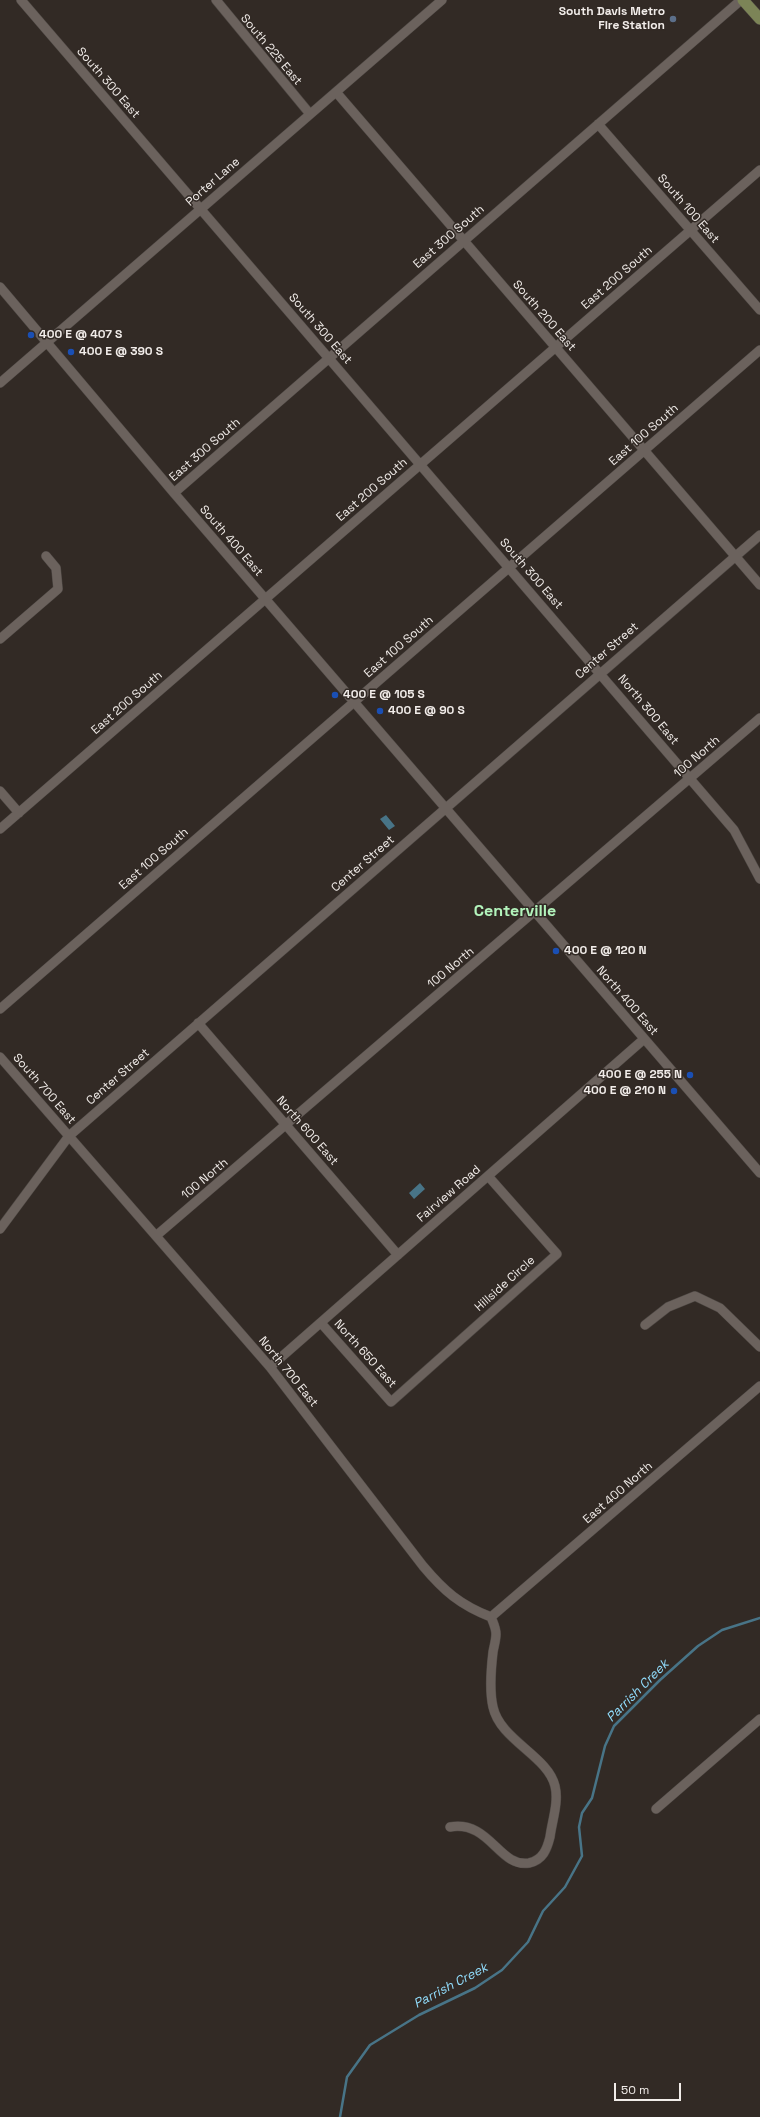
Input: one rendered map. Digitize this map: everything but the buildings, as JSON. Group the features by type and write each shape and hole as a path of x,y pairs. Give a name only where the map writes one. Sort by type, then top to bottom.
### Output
{"main road":[{"path":"742,0 760,19"}],"street":[{"name":"South 300 East","path":"21,0 600,673"},
{"name":"South 225 East","path":"216,0 310,114"},
{"name":"Porter Lane","path":"0,383 442,0"},
{"name":"East 300 South","path":"174,493 742,0"},
{"name":"South 200 East","path":"336,92 760,586"},
{"name":"South 100 East","path":"598,124 760,310"},
{"name":"East 200 South","path":"0,829 760,170"},
{"name":"South 400 East","path":"0,288 445,808"},
{"name":"East 100 South","path":"0,1009 760,350"},
{"name":"Center Street","path":"0,1229 69,1136 760,535"},
{"path":"0,639 58,589 56,568 46,556"},
{"name":"North 300 East","path":"600,673 734,830 760,879"},
{"name":"100 North","path":"157,1236 760,718"},
{"path":"0,791 19,813"},
{"name":"North 400 East","path":"445,808 644,1040 758,1168"},
{"name":"North 600 East","path":"198,1024 398,1255"},
{"name":"Fairview Road","path":"270,1367 644,1040"},
{"name":"South 700 East","path":"0,1057 69,1136"},
{"name":"North 700 East","path":"69,1136 270,1367 423,1566 444,1590 476,1611 491,1617"},
{"name":"Hillside Circle","path":"391,1402 557,1254 488,1176"},
{"path":"645,1325 668,1307 695,1296 720,1308 760,1347"},
{"name":"North 650 East","path":"321,1322 391,1402"},
{"name":"East 400 North","path":"491,1617 760,1386"},
{"path":"450,1828 462,1826 471,1828 486,1837 507,1856 518,1862 535,1862 544,1854 548,1847 556,1802 556,1787 550,1773 504,1728 496,1715 493,1706 491,1678 496,1636 491,1617"},
{"path":"656,1809 760,1719"}],"water":[{"path":"386,815 395,826 389,830 380,819"},
{"path":"420,1183 425,1189 414,1199 409,1193"}],"waterway":[{"name":"Parrish Creek","path":"340,2117 347,2077 370,2045 419,2015 475,1988 502,1970 528,1942 543,1911 565,1887 582,1856 579,1827 582,1813 592,1798 605,1746 614,1726 660,1680 698,1646 722,1630 760,1618"}],"place":[{"name":"South Davis Metro Fire Station","path":"673,19"},
{"name":"400 E @ 407 S","path":"31,335"},
{"name":"400 E @ 390 S","path":"71,352"},
{"name":"400 E @ 105 S","path":"335,695"},
{"name":"400 E @ 90 S","path":"380,711"},
{"name":"400 E @ 120 N","path":"556,951"},
{"name":"400 E @ 255 N","path":"690,1075"},
{"name":"400 E @ 210 N","path":"674,1091"}],"district":[{"name":"Centerville","path":"515,912"}]}
